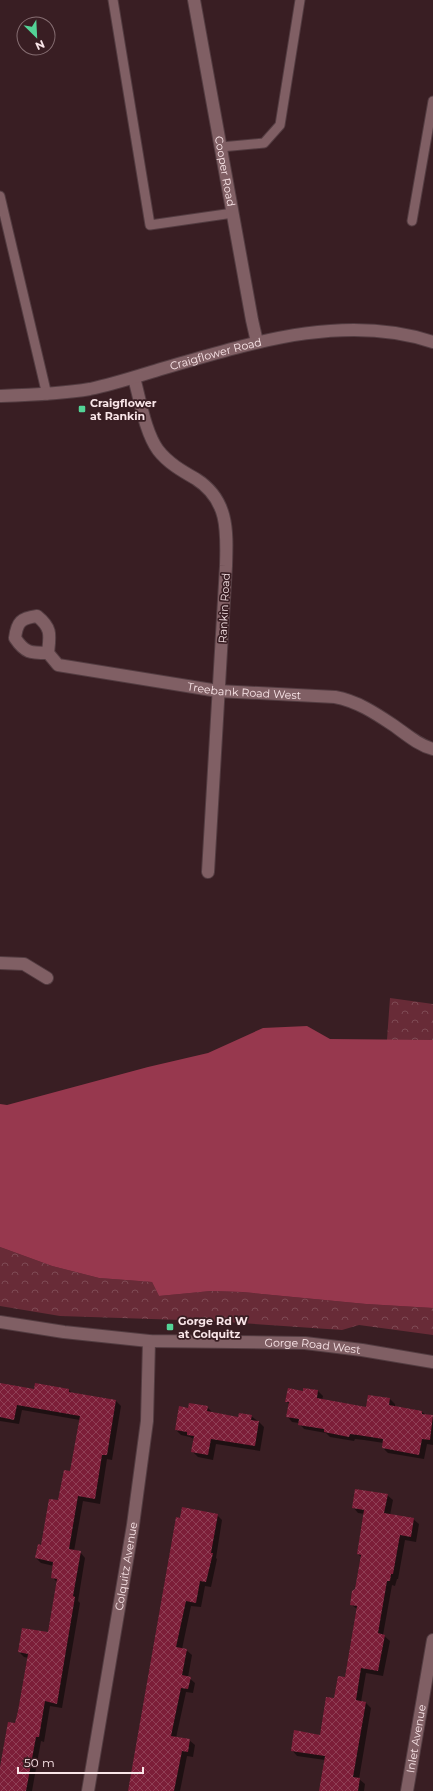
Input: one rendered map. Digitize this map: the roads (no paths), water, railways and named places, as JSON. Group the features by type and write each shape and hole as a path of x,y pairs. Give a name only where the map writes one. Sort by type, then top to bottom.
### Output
{"street":[{"name":"Cooper Road","path":"194,0 252,320 258,342"},
{"name":"Craigflower Road","path":"0,396 47,394 91,389 258,342 320,330 376,330 433,342"},
{"name":"Rankin Road","path":"134,378 153,442 164,457 172,464 210,490 225,518 227,534 208,872"},
{"name":"Treebank Road West","path":"48,653 58,665 218,691 335,697 347,699 362,705 413,740 433,749"},
{"path":"0,963 24,964 47,978"},
{"name":"Gorge Road West","path":"0,1322 64,1332 149,1341 305,1343 362,1350 433,1362"},
{"name":"Colquitz Avenue","path":"88,1791 133,1525 146,1428 149,1341"},
{"name":"Inlet Avenue","path":"407,1791 433,1640"}],"lane":[{"path":"113,0 150,225 233,213"},
{"path":"221,147 264,143 280,125 300,0"},
{"path":"412,221 433,101"},
{"path":"0,196 47,394"}],"place":[{"name":"Craigflower at Rankin","path":"82,409"},
{"name":"Gorge Rd W at Colquitz","path":"170,1327"}]}
